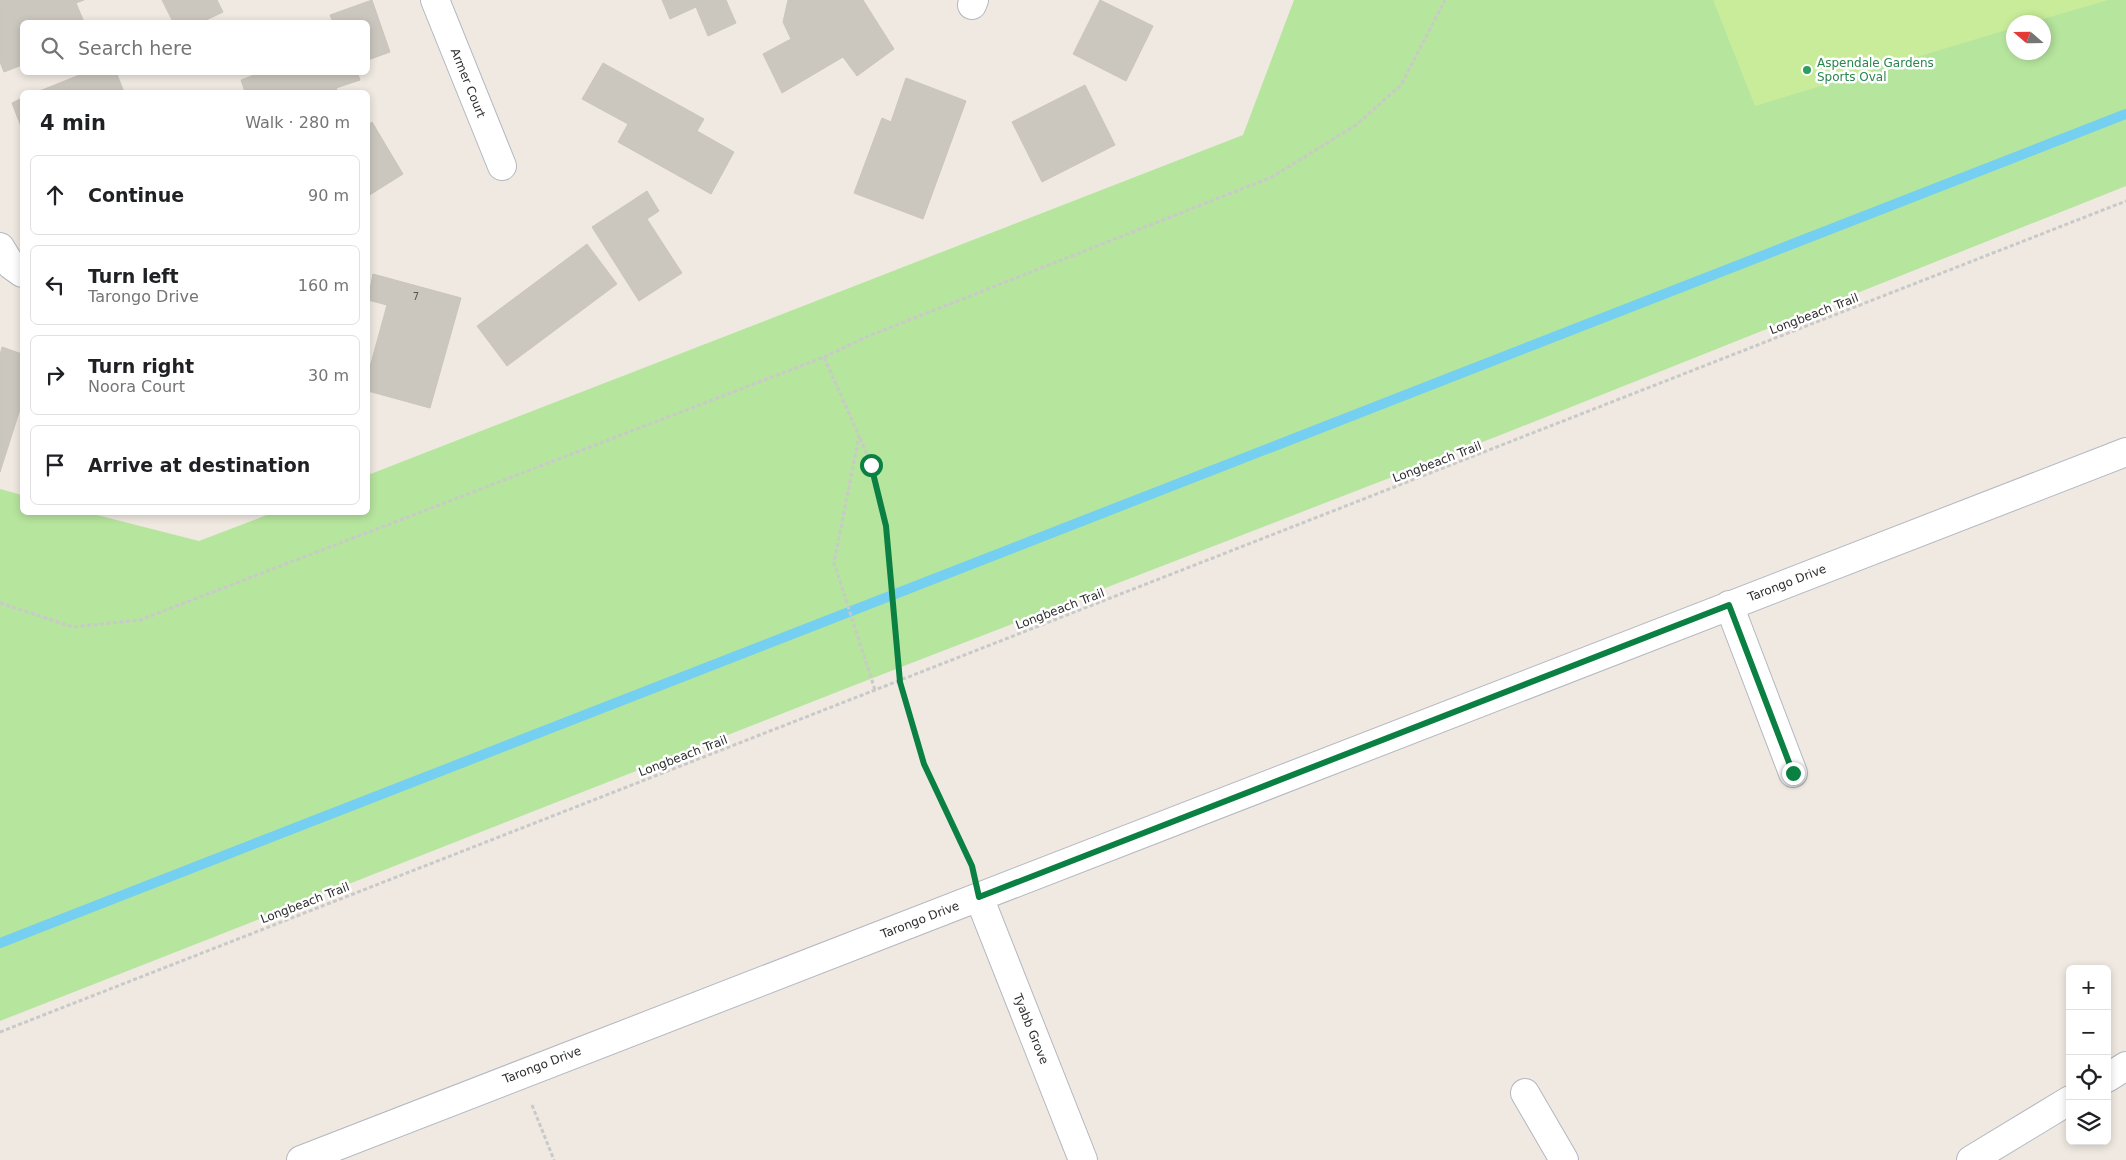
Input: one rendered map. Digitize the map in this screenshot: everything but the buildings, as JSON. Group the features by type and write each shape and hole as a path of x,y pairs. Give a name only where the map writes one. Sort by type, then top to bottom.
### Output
{"street":[{"name":"Armer Court","path":"435,0 502,166"},
{"path":"0,248 11,265 20,272"},
{"name":"Tarongo Drive","path":"301,1160 2126,452"},
{"path":"1729,605 1793,773"},
{"name":"Tyabb Grove","path":"979,897 1082,1160"},
{"path":"2111,1075 2126,1066"},
{"path":"1525,1093 1564,1160"},
{"path":"1971,1160 2066,1102"}],"path":[{"path":"0,603 73,627 140,620 824,357 871,335 1272,177 1356,125 1401,85 1445,0"},
{"name":"Longbeach Trail","path":"0,1032 2126,202"},
{"path":"824,357 871,465 886,526 900,682 924,764 972,866 979,897"},
{"path":"859,436 834,563 876,690"},
{"path":"520,1074 554,1160"}],"green space":[{"path":"1294,0 2126,0 2126,186 1503,434 860,683 0,1021 0,489 20,494 20,515 97,515 199,541 267,515 370,515 370,474 1243,135"},
{"name":"Aspendale Gardens Sports Oval","path":"1713,0 2108,0 2051,17 2051,15 2006,15 2006,30 1755,106"}],"waterway":[{"path":"0,943 2126,114"}],"place":[{"name":"Aspendale Gardens Sports Oval","path":"1807,70"}],"route":[{"path":"871,465 886,526 900,682 924,764 972,866 979,897 1729,605 1793,773"}]}
